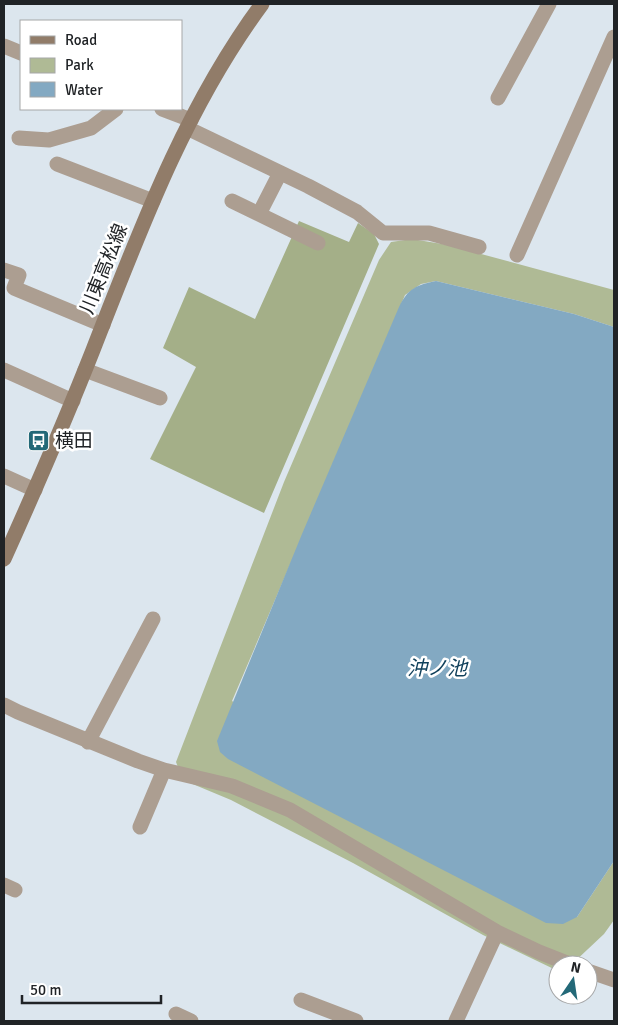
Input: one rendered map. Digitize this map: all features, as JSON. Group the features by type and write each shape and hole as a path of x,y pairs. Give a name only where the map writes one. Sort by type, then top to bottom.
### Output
{"main road":[{"name":"川東高松線","path":"4,559 73,401 153,200 189,124 217,72 244,28 262,4"}],"street":[{"path":"498,98 549,4"},
{"path":"517,255 614,37"},
{"path":"4,46 20,53"},
{"path":"20,138 49,140 92,128 115,110"},
{"path":"164,110 357,212 383,234 429,233 479,247"},
{"path":"57,164 153,200"},
{"path":"259,214 280,173"},
{"path":"232,201 318,243"},
{"path":"4,270 18,275 14,288 103,325"},
{"path":"4,370 73,401"},
{"path":"85,370 160,398"},
{"path":"4,476 35,490"},
{"path":"88,742 153,619"},
{"path":"4,705 88,742 164,770 232,786 290,810 497,932 548,956"},
{"path":"140,827 164,770"},
{"path":"456,1021 497,932"},
{"path":"598,974 614,980"},
{"path":"301,1000 356,1021"},
{"path":"176,1014 191,1021"}],"green space":[{"path":"299,221 349,242 358,223 374,234 379,244 264,513 150,459 196,367 163,348 189,287 255,319"},
{"path":"412,239 448,245 614,290 614,327 574,314 436,281 421,284 405,295 232,701 577,917 614,861 614,920 604,934 582,955 548,955 548,966 483,935 353,863 231,800 183,780 176,762 284,482 379,260 391,242"}],"water":[{"name":"沖ノ池","path":"436,281 574,314 614,327 614,861 577,917 563,924 546,923 228,759 220,752 217,741 302,534 399,307 406,295 414,288"}],"place":[{"name":"横田","path":"39,441"}]}
